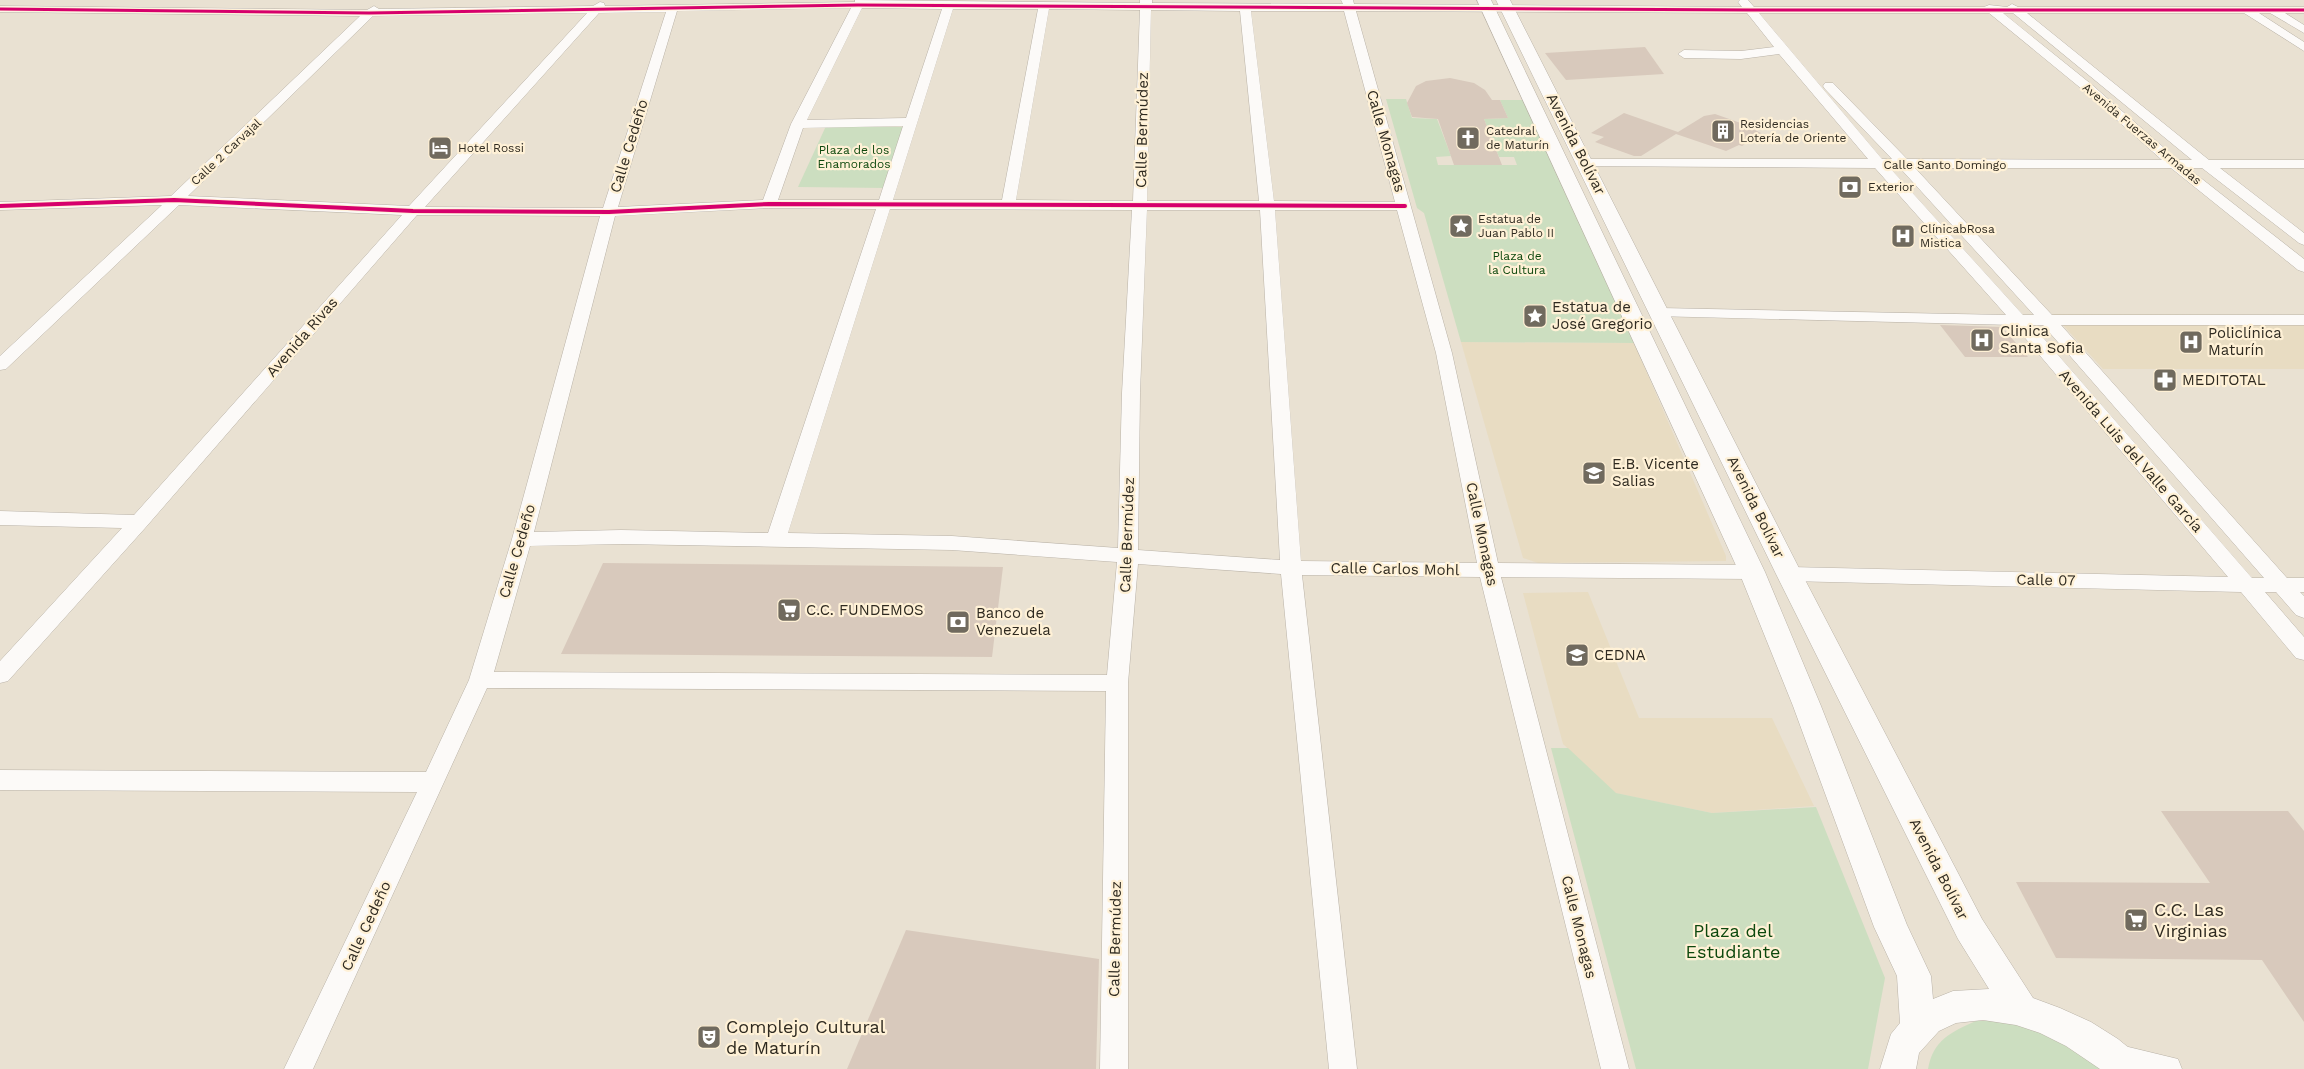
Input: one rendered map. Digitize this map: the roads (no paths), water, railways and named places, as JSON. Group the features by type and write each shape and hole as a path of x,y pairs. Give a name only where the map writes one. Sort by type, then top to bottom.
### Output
{"street":[{"name":"Calle 2 Carvajal","path":"0,365 288,93 369,13 385,0"},
{"path":"520,0 529,12"},
{"name":"Avenida Rivas","path":"0,675 139,522 413,211 604,0"},
{"name":"Avenida Fuerzas Armadas","path":"1980,0 2087,87 2176,165 2304,266"},
{"name":"Avenida Fuerzas Armadas","path":"2003,0 2207,165 2304,240"},
{"path":"2229,0 2304,47"},
{"path":"2255,0 2304,30"},
{"path":"1,9 369,13 529,12 672,9 730,3 860,3 1044,7 1146,4 1245,8 1348,4 1495,4 1753,5 1992,10 2304,10"},
{"path":"769,204 798,124 860,3"},
{"name":"Calle Bermúdez","path":"1114,1069 1118,683 1128,557 1131,393 1140,205 1146,4"},
{"name":"Calle Monagas","path":"1348,4 1444,353 1489,570 1615,1069"},
{"name":"Avenida Bolívar","path":"1495,4 1586,163 1789,574 1970,929 2020,1008"},
{"name":"Avenida Bolívar","path":"1495,4 1752,572 1807,706 1891,927 1914,976 1918,1026"},
{"path":"776,540 949,5"},
{"name":"Avenida Luis del Valle García","path":"1753,5 1782,50 1880,164 2018,319 2304,652"},
{"name":"Avenida Luis del Valle García","path":"1753,5 1782,38 1905,165 2048,320 2304,610"},
{"path":"1008,206 1044,7"},
{"path":"1245,8 1267,205 1291,568 1343,1069"},
{"name":"Calle Cedeño","path":"298,1069 434,782 480,680 522,539 609,212 672,9"},
{"path":"1684,54 1741,55 1782,50"},
{"path":"798,124 912,122"},
{"name":"Calle Santo Domingo","path":"1586,163 1905,165 2304,164"},
{"path":"0,206 174,200 413,211 609,212 769,204 1405,206"},
{"path":"1660,314 2048,320 2304,320"},
{"path":"0,518 139,522"},
{"name":"Calle Carlos Mohl","path":"522,539 621,537 952,543 1291,568 1752,572"},
{"name":"Calle 07","path":"1789,574 2304,585"},
{"path":"480,680 1118,683"},
{"path":"0,780 434,782"},
{"path":"1898,1069 1904,1045 1918,1026 1944,1009 1980,1004 2020,1008 2069,1027 2122,1064 2168,1069"}],"place":[{"name":"Residencias Lotería de Oriente","path":"1723,131"},
{"name":"Catedral de Maturín","path":"1468,138"},
{"name":"Hotel Rossi","path":"440,148"},
{"name":"Exterior","path":"1850,187"},
{"name":"Estatua de Juan Pablo II","path":"1461,226"},
{"name":"ClínicabRosa Mistica","path":"1903,236"},
{"name":"Estatua de José Gregorio","path":"1535,316"},
{"name":"Clinica Santa Sofia","path":"1982,340"},
{"name":"Policlínica Maturín","path":"2191,342"},
{"name":"MEDITOTAL","path":"2165,380"},
{"name":"E.B. Vicente Salias","path":"1594,473"},
{"name":"C.C. FUNDEMOS","path":"789,610"},
{"name":"Banco de Venezuela","path":"958,622"},
{"name":"CEDNA","path":"1577,655"},
{"name":"C.C. Las Virginias","path":"2136,920"},
{"name":"Complejo Cultural de Maturín","path":"709,1037"}],"park label":[{"name":"Plaza de los Enamorados","path":"854,157"},
{"name":"Plaza de la Cultura","path":"1517,263"},
{"name":"Plaza del Estudiante","path":"1733,941"}]}
